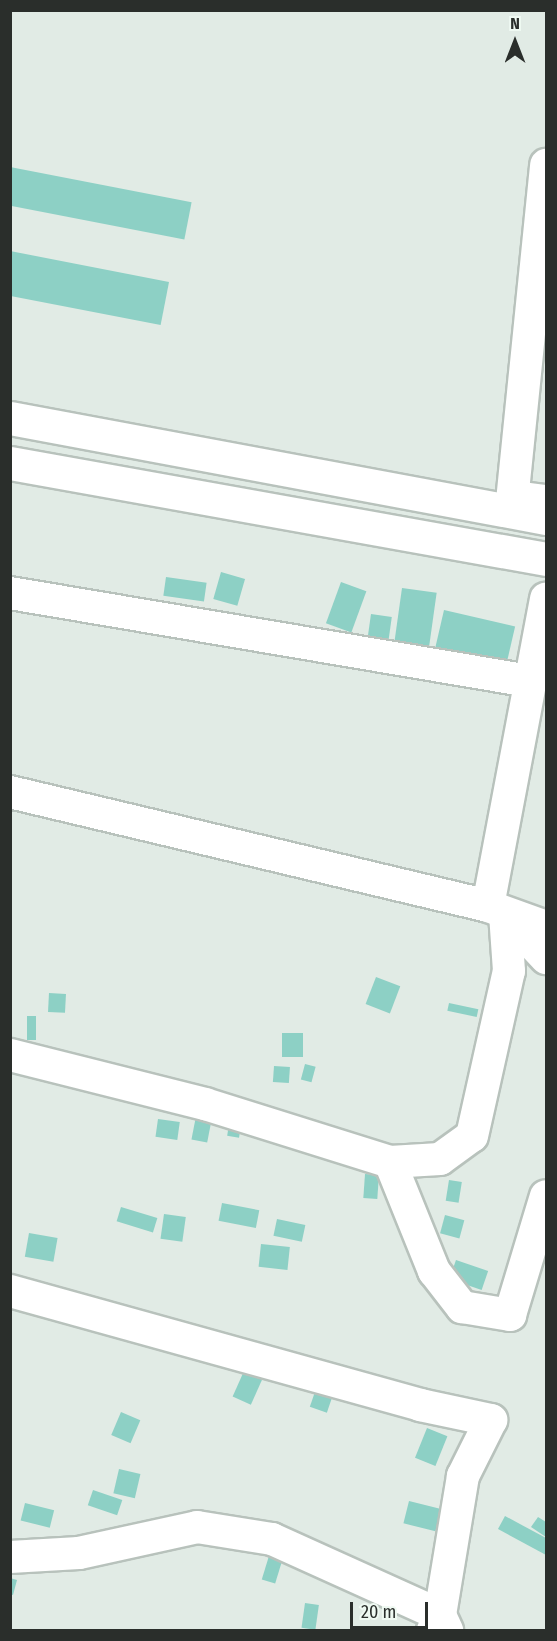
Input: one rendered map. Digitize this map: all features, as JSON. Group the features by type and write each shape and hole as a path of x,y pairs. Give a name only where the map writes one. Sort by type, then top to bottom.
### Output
{"main road":[{"path":"11,422 512,504 546,518"},
{"path":"10,463 546,559"}],"street":[{"path":"546,165 512,504 546,501"},
{"path":"10,593 529,681"},
{"path":"10,1055 206,1104 390,1162 440,1159 472,1136 509,971 497,910 529,681 546,598"},
{"path":"10,792 497,910 546,927"},
{"path":"497,910 546,958"},
{"path":"390,1162 434,1271 462,1307 510,1315 546,1196"},
{"path":"10,1291 420,1405 491,1420 463,1476 440,1625 272,1539 197,1527 79,1553 10,1557"}],"building":[{"path":"10,167 192,202 184,240 10,206"},
{"path":"10,251 169,282 161,325 10,296"},
{"path":"221,572 245,579 237,606 213,599"},
{"path":"166,577 207,583 204,602 163,596"},
{"path":"341,582 366,591 351,633 326,623"},
{"path":"402,588 437,593 429,648 394,643"},
{"path":"444,610 515,626 506,666 435,650"},
{"path":"371,614 392,617 389,640 368,637"},
{"path":"376,977 400,986 390,1013 366,1004"},
{"path":"49,993 66,994 65,1013 48,1012"},
{"path":"449,1003 478,1009 477,1017 447,1011"},
{"path":"27,1016 36,1016 36,1040 27,1040"},
{"path":"282,1033 303,1033 303,1057 282,1057"},
{"path":"305,1064 316,1067 311,1082 301,1079"},
{"path":"274,1066 290,1067 289,1083 273,1082"},
{"path":"197,1111 213,1114 207,1143 191,1139"},
{"path":"230,1118 242,1120 239,1138 227,1136"},
{"path":"158,1119 180,1122 177,1140 155,1137"},
{"path":"365,1174 379,1175 377,1199 363,1198"},
{"path":"449,1180 462,1182 459,1203 446,1201"},
{"path":"222,1203 259,1210 256,1228 219,1221"},
{"path":"121,1207 157,1218 153,1232 117,1221"},
{"path":"164,1214 186,1217 182,1242 161,1239"},
{"path":"445,1215 464,1220 459,1239 440,1233"},
{"path":"277,1219 305,1225 302,1242 273,1236"},
{"path":"29,1233 58,1238 53,1262 25,1257"},
{"path":"261,1244 290,1247 287,1270 259,1267"},
{"path":"456,1260 488,1271 482,1290 449,1279"},
{"path":"244,1371 262,1379 251,1405 233,1397"},
{"path":"317,1386 334,1392 327,1413 310,1407"},
{"path":"121,1412 140,1420 131,1443 111,1435"},
{"path":"427,1428 447,1436 435,1466 415,1458"},
{"path":"119,1469 140,1474 135,1498 113,1493"},
{"path":"93,1490 122,1500 117,1515 88,1505"},
{"path":"409,1501 441,1509 435,1531 403,1523"},
{"path":"25,1503 54,1510 50,1528 21,1520"},
{"path":"505,1516 546,1538 546,1555 498,1529"},
{"path":"538,1517 546,1522 546,1537 531,1527"},
{"path":"272,1546 285,1550 275,1584 262,1579"},
{"path":"10,1578 17,1580 13,1595 10,1594"},
{"path":"305,1603 319,1605 315,1630 302,1628"}]}
